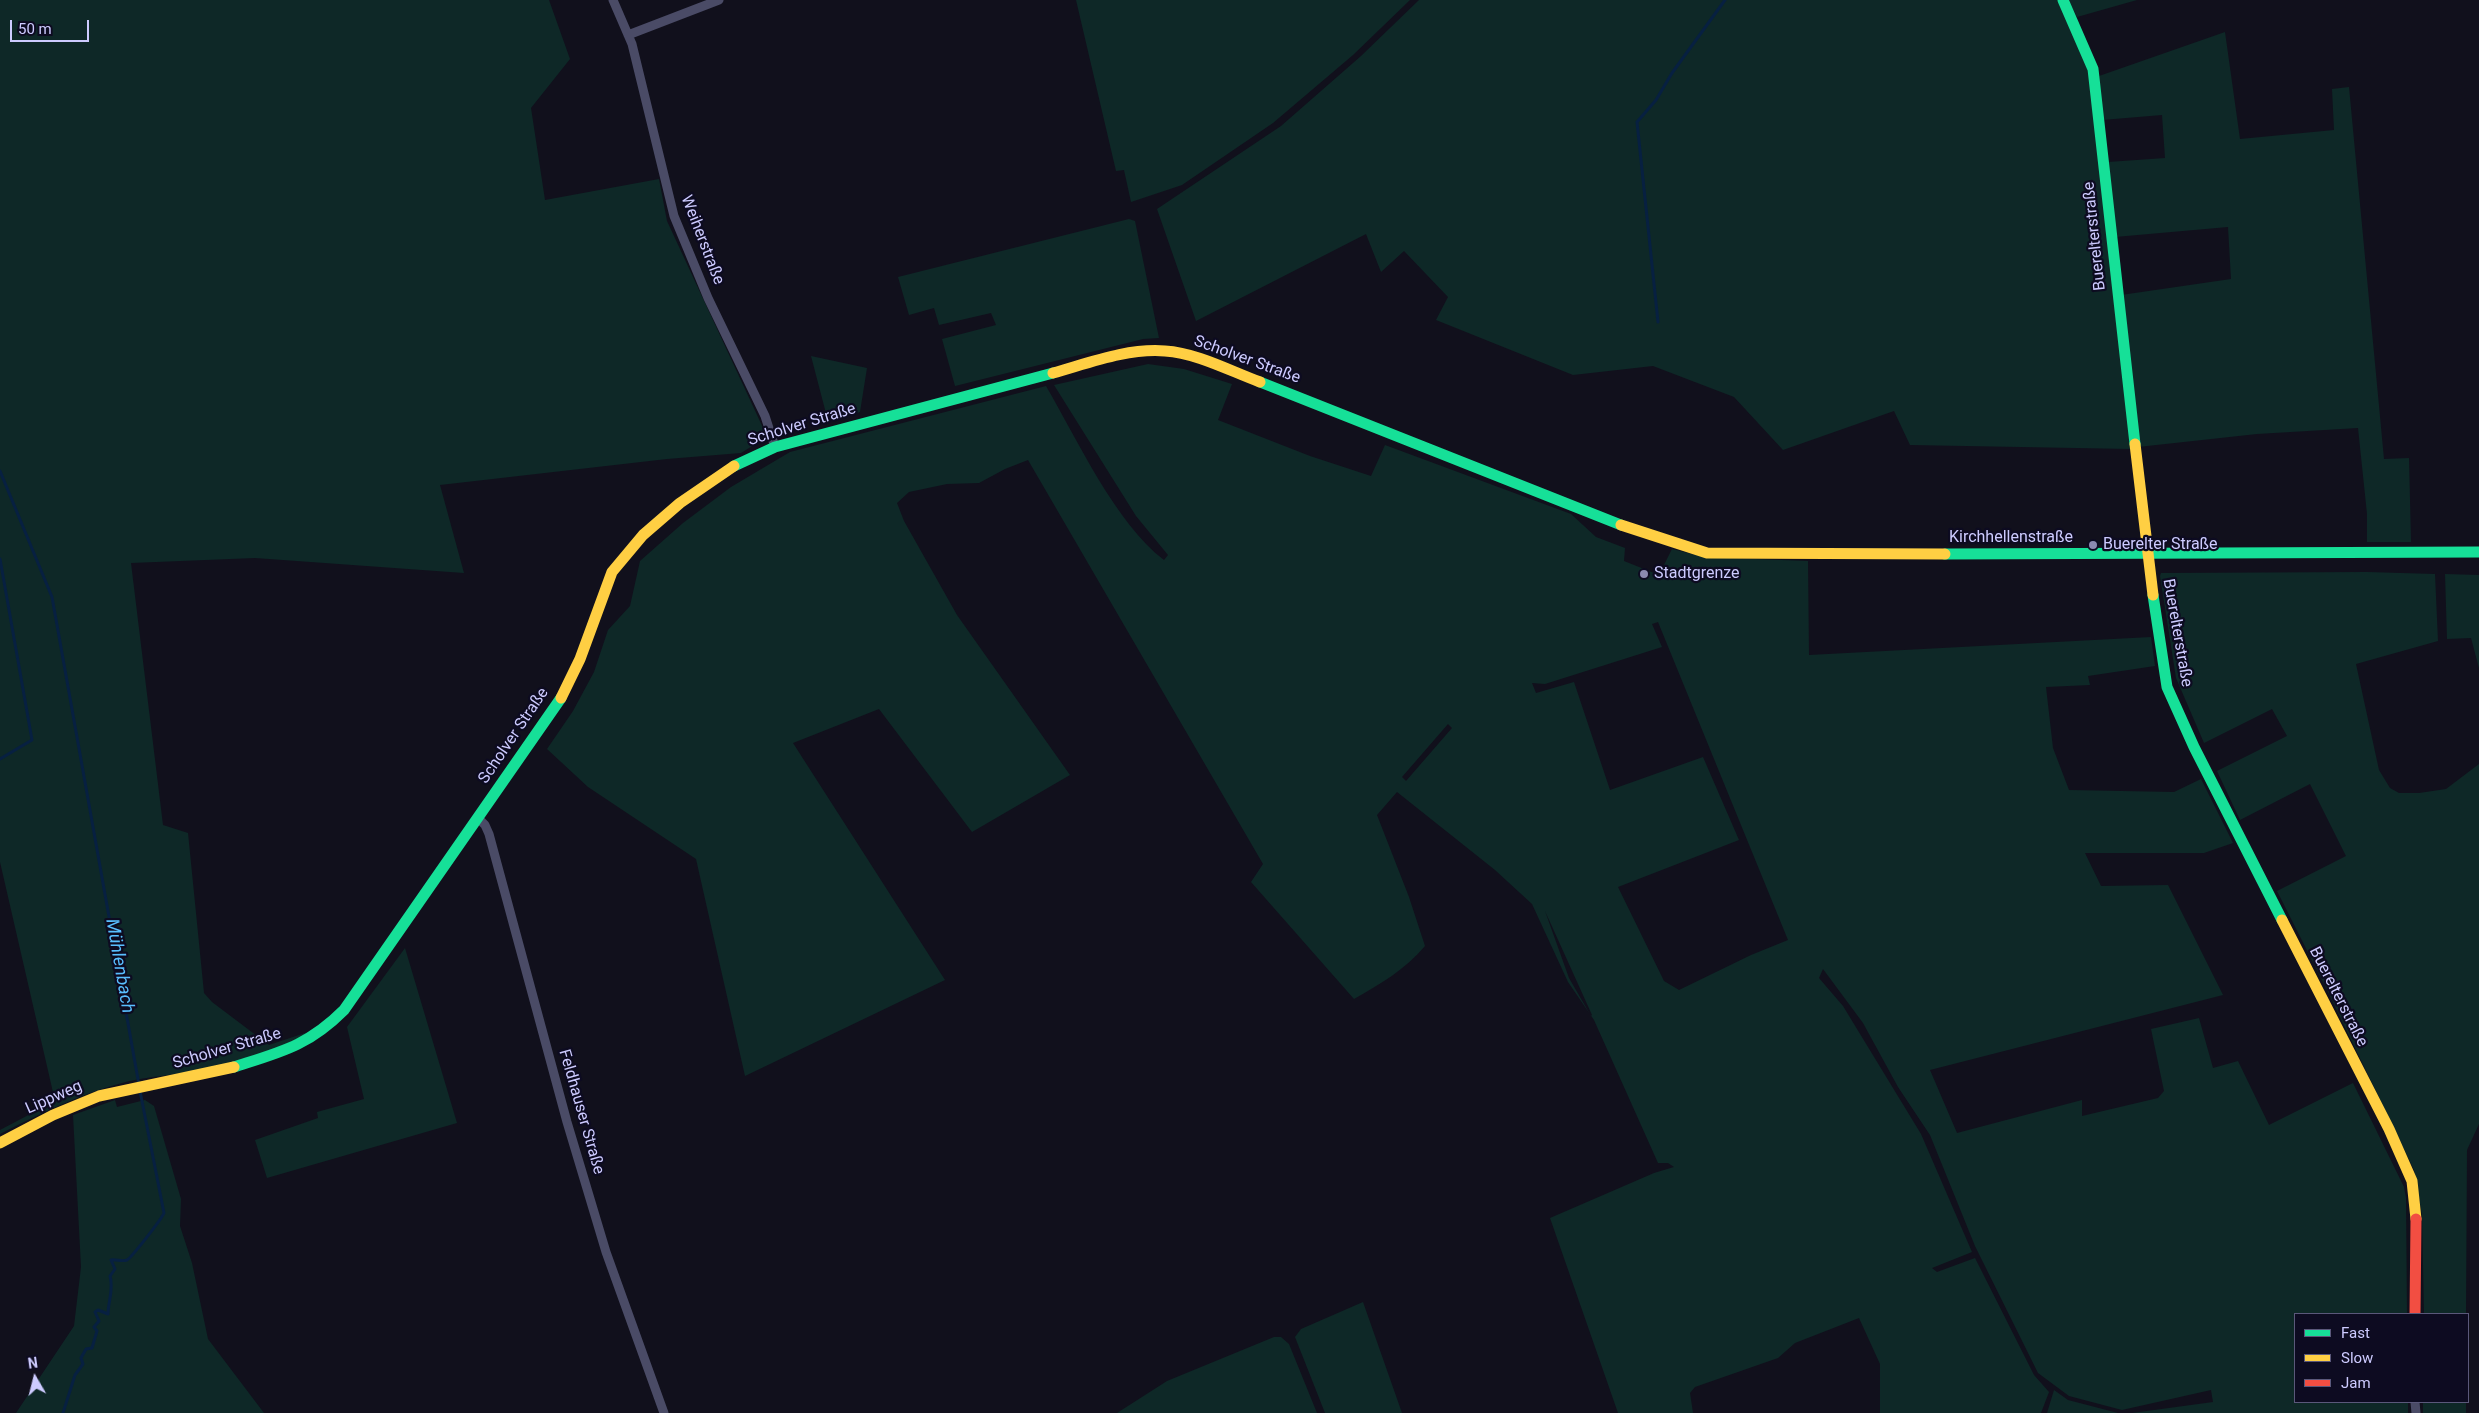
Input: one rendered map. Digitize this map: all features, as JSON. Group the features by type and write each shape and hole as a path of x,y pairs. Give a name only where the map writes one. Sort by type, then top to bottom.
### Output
{"street":[{"name":"Weiherstraße","path":"612,0 632,44 674,216 708,298 765,416 775,447"},
{"path":"628,35 719,0"},
{"name":"Buerelterstraße","path":"2063,0 2093,69 2147,554 2167,687 2254,868 2389,1129 2412,1181 2416,1221 2416,1313"},
{"name":"Scholver Straße","path":"124,1090 157,1085 261,1060 300,1045 326,1028 344,1010 557,707 580,659 612,572 643,534 680,503 743,460 775,447 1128,353 1166,351 1206,361 1581,508"},
{"name":"Kirchhellenstraße","path":"1581,508 1668,542 1707,552 1807,555 2479,552"},
{"name":"Feldhauser Straße","path":"478,818 485,825 489,834 566,1122 606,1252 664,1413"},
{"name":"Lippweg","path":"0,1142 53,1115 99,1096 124,1090"}],"green space":[{"path":"0,0 549,0 570,59 531,108 545,200 659,179 667,221 764,430 757,443 741,453 667,459 440,485 464,573 255,558 131,563 163,825 188,833 204,993 212,1002 269,1045 311,1031 279,1047 245,1059 193,1071 135,1080 106,1088 60,1105 0,1134 0,1130 55,1101 0,862"},
{"path":"1076,0 1410,0 1353,55 1273,123 1182,185 1131,202 1124,170 1116,171"},
{"path":"1419,0 2059,0 2090,74 2131,449 1910,445 1894,411 1783,450 1734,397 1653,366 1573,375 1436,320 1448,297 1404,251 1381,272 1366,234 1196,321 1157,209 1281,126 1361,56"},
{"path":"2068,0 2137,0 2077,17"},
{"path":"2225,32 2240,139 2334,130 2332,89 2349,87 2384,459 2409,458 2411,542 2367,542 2367,514 2358,428 2257,434 2138,447 2121,295 2231,279 2228,227 2115,237 2108,162 2165,158 2162,115 2102,120 2099,76"},
{"path":"1129,219 1135,221 1159,338 1143,339 955,386 942,339 996,325 991,313 939,325 934,308 909,315 898,277"},
{"path":"811,356 867,368 860,412 828,421"},
{"path":"1148,364 1184,369 1232,384 1218,420 1310,456 1371,476 1385,445 1571,514 1596,537 1625,548 1624,561 1659,575 1672,549 1704,557 1808,561 1809,655 2151,637 2155,666 2088,676 2090,685 2046,687 2053,748 2069,790 2174,792 2201,779 2233,843 2204,853 2085,853 2101,886 2168,885 2223,995 1930,1070 1957,1133 2082,1100 2082,1116 2158,1098 2164,1091 2151,1029 2199,1018 2213,1068 2238,1061 2269,1125 2353,1083 2404,1187 2406,1198 2407,1313 2294,1313 2294,1403 2408,1403 2408,1413 2132,1413 2213,1402 2211,1390 2122,1410 2069,1396 2038,1373 1975,1246 1930,1135 1898,1087 1863,1023 1823,969 1819,978 1843,1006 1921,1134 1972,1252 1932,1268 1937,1272 1975,1258 2034,1375 2049,1392 2041,1413 1880,1413 1880,1364 1859,1318 1795,1343 1778,1358 1695,1387 1690,1393 1693,1413 1618,1413 1550,1218 1654,1173 1674,1167 1668,1163 1658,1163 1545,911 1569,978 1590,1013 1568,982 1532,904 1495,870 1397,792 1377,815 1409,897 1425,946 1401,969 1354,999 1251,882 1263,864 1028,460 1005,469 979,483 947,484 909,492 897,503 904,521 957,615 1070,775 972,832 879,709 793,743 945,980 745,1076 696,859 588,787 547,749 573,711 594,672 608,630 630,606 640,561 683,523 731,487 790,452 1046,386 1084,455 1114,503 1146,544 1164,560 1168,555 1136,516 1054,385","holes":["1658,622 1788,940 1751,955 1679,990 1664,981 1618,887 1739,840 1703,757 1610,790 1574,682 1536,693 1532,683 1545,684 1662,647 1652,624","1448,724 1452,728 1406,781 1402,777"]},
{"path":"2367,572 2435,574 2438,641 2356,664 2379,770 2390,788 2399,793 2419,793 2446,789 2479,764 2479,1124 2467,1150 2466,1313 2424,1313 2422,1215 2414,1170 2277,891 2346,856 2310,784 2240,820 2217,771 2287,736 2272,709 2204,743 2176,678 2161,573"},
{"path":"2445,574 2479,575 2479,668 2471,638 2447,639"},
{"path":"405,948 457,1123 267,1178 255,1140 318,1118 317,1112 364,1099 347,1027"},
{"path":"115,1100 117,1107 145,1100 154,1106 181,1199 180,1226 192,1263 208,1339 264,1413 16,1413 74,1326 81,1267 73,1115"},
{"path":"1363,1302 1402,1413 1325,1413 1295,1337 1301,1329"},
{"path":"1274,1337 1281,1337 1289,1344 1317,1413 1117,1413 1167,1381"},
{"path":"2054,1390 2068,1400 2118,1413 2047,1413"},
{"path":"2423,1403 2466,1403 2466,1413 2423,1413"}],"waterway":[{"path":"1658,322 1637,122 1656,100 1672,73 1725,0"},
{"name":"Mühlenbach","path":"0,471 52,597 139,1085"},
{"path":"0,559 32,740 0,759"},
{"name":"Mühlenbach","path":"63,1413 75,1375 83,1364 81,1358 86,1349 92,1348 97,1331 94,1327 99,1321 95,1312 98,1310 108,1314 111,1286 110,1276 115,1269 111,1260 125,1261 130,1258 164,1213 140,1091"}],"traffic: fast":[{"path":"2063,0 2093,69 2135,444"},
{"path":"734,466 775,447 1053,373"},
{"path":"1260,382 1621,525"},
{"path":"1945,554 2479,552"},
{"path":"2153,595 2167,687 2194,747 2282,920"},
{"path":"234,1067 280,1052 306,1040 344,1010 561,698"}],"traffic: slow":[{"path":"1053,373 1122,354 1165,351 1189,355 1260,382"},
{"path":"2135,444 2153,595"},
{"path":"561,698 580,659 612,572 643,535 680,503 734,466"},
{"path":"1621,525 1707,553 1945,554"},
{"path":"2282,920 2389,1129 2412,1181 2416,1219"},
{"path":"0,1143 53,1115 99,1096 234,1067"}],"traffic: jam":[{"path":"2415,1313 2416,1219"}],"place":[{"name":"Buerelter Straße","path":"2093,545"},
{"name":"Stadtgrenze","path":"1644,574"}]}
